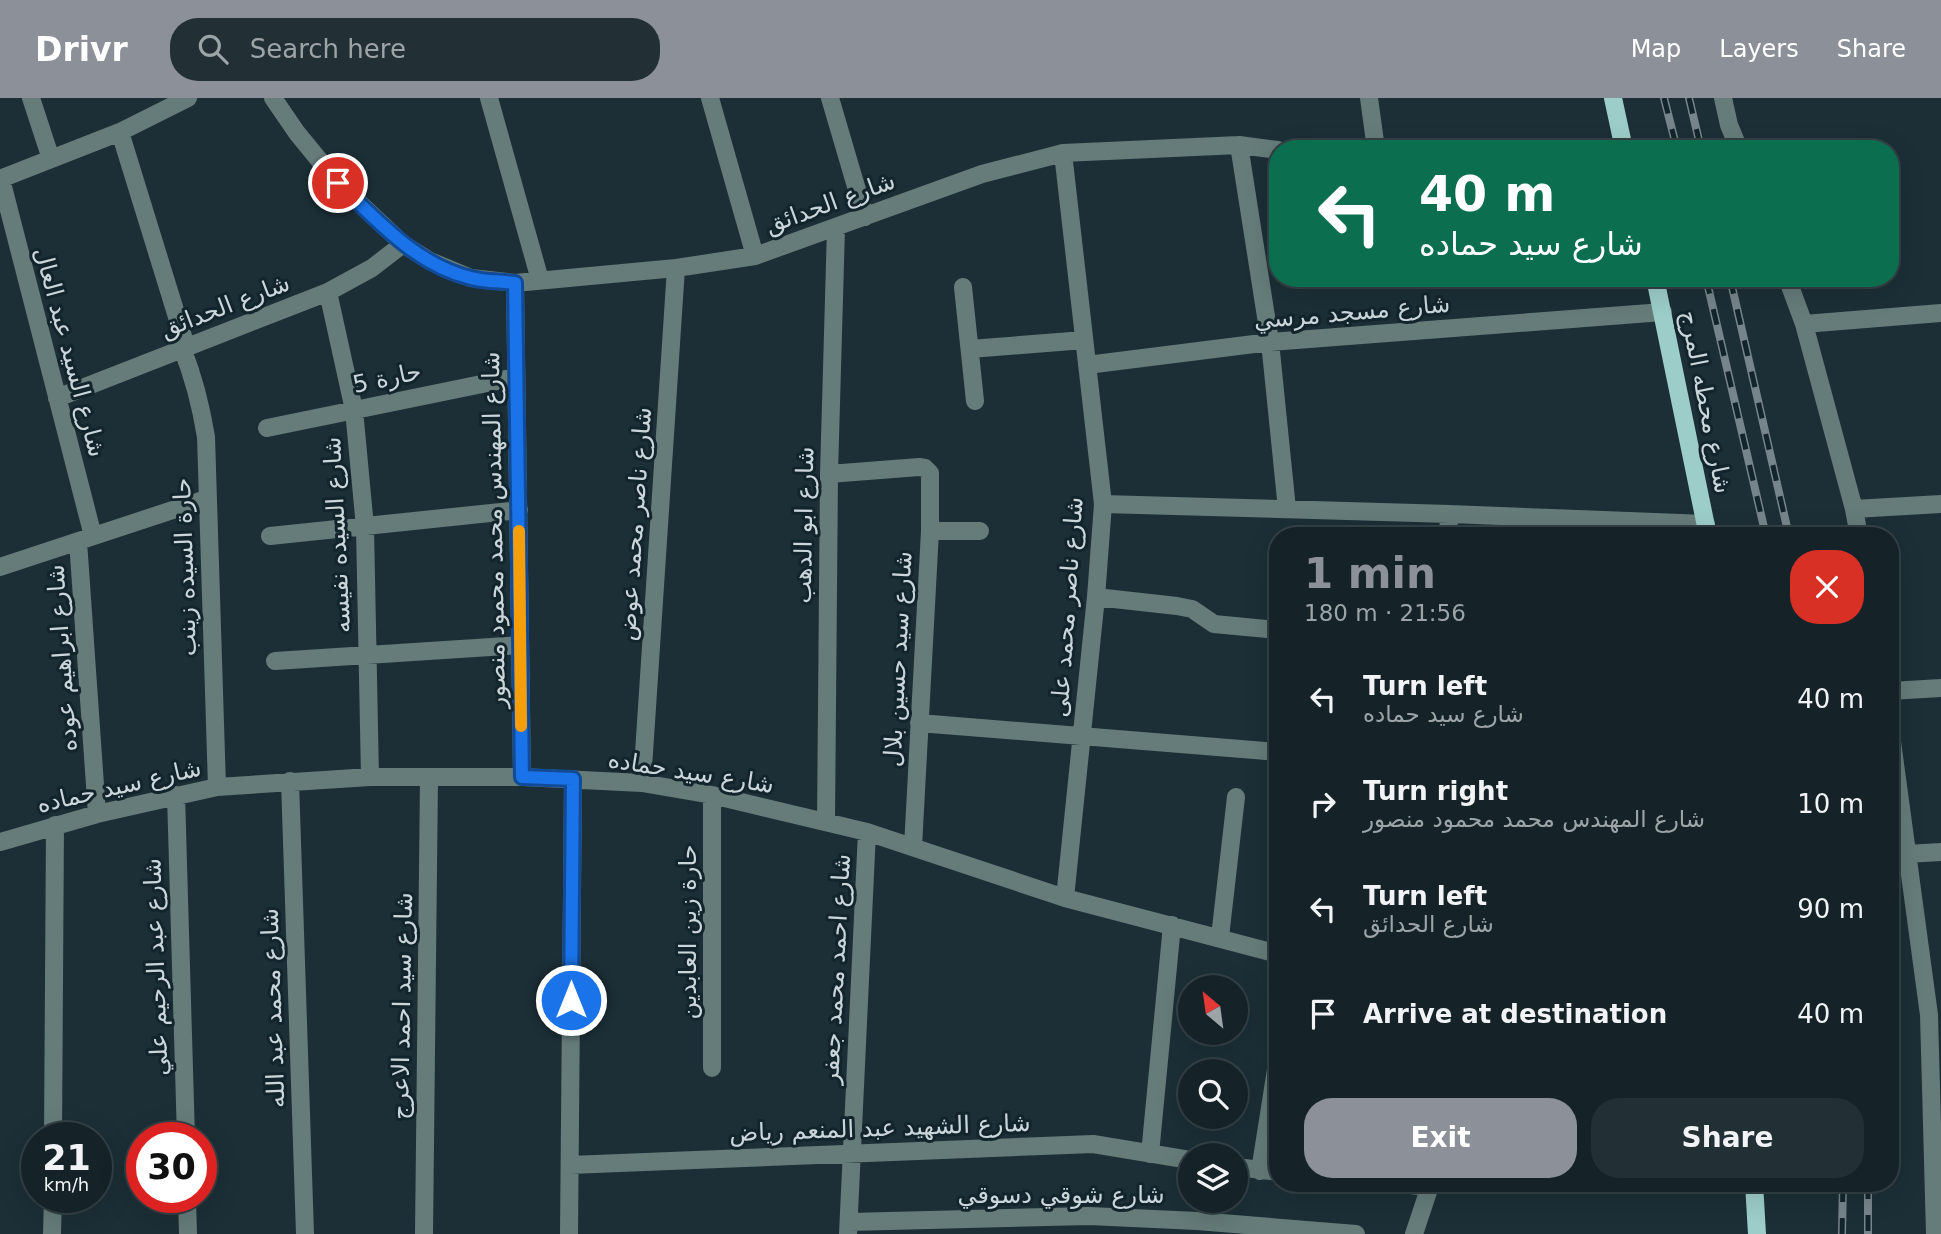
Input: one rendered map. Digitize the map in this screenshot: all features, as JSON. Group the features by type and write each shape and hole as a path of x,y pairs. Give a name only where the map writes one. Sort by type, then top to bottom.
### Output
{"main road":[{"path":"1612,98 1622,140"},
{"name":"شارع محطه المرج","path":"1657,287 1706,527"},
{"path":"1755,1192 1757,1234"}],"street":[{"path":"31,98 51,159"},
{"path":"0,179 120,132 188,98"},
{"name":"شارع الحدائق","path":"273,98 297,133 338,183 402,244 430,261 471,278 515,283 676,268 755,256 982,174 1063,153 1239,145 1269,149"},
{"path":"489,98 540,280"},
{"path":"710,98 755,256"},
{"path":"830,98 865,217"},
{"path":"1369,98 1375,140"},
{"path":"1723,98 1735,140"},
{"name":"حارة السيده زينب","path":"120,132 201,407 206,437 217,787"},
{"path":"1239,145 1270,342 1287,509"},
{"name":"شارع ناصر محمد على","path":"1063,153 1103,504 1065,898"},
{"name":"شارع السيد عبد العال","path":"0,179 57,398 86,539"},
{"name":"شارع ابو الدهب","path":"826,822 828,474 836,228"},
{"name":"شارع الحدائق","path":"57,398 328,292 372,268 402,244"},
{"name":"شارع ناصر محمد عوض","path":"642,783 676,268"},
{"name":"شارع المهندس محمد محمود منصور","path":"515,283 522,777"},
{"path":"963,287 975,401"},
{"path":"1790,287 1804,324 1857,527"},
{"name":"شارع السيده نفيسه","path":"328,292 354,410 365,527 370,777"},
{"name":"شارع مسجد مرسي","path":"1087,365 1270,342 1663,312"},
{"path":"1804,324 1941,313"},
{"path":"970,349 1084,340"},
{"name":"حارة 5","path":"267,428 516,377"},
{"name":"شارع سيد حسين بلال","path":"828,474 919,467 930,473 930,531 913,846"},
{"path":"0,567 206,499"},
{"path":"1103,504 1450,514 1616,527"},
{"path":"1854,509 1941,504"},
{"path":"270,536 519,510"},
{"path":"1448,527 1450,514"},
{"path":"930,531 979,531"},
{"name":"شارع ابراهيم عوده","path":"86,539 97,814"},
{"path":"1096,597 1177,606 1192,609 1214,624 1269,628"},
{"path":"275,661 520,645"},
{"path":"1899,690 1941,688"},
{"path":"919,723 1269,751"},
{"name":"شارع سيد حماده","path":"0,842 97,814 217,787 370,777 522,777 642,783 712,795 867,832 1065,898 1269,951"},
{"name":"شارع سيد احمد الاعرج","path":"424,1234 429,778"},
{"path":"569,1234 573,779"},
{"name":"شارع محمد عبد الله","path":"290,781 305,1234"},
{"name":"حارة زين العابدين","path":"712,795 712,1068"},
{"name":"شارع عبد الرحيم علي","path":"176,796 186,1122"},
{"path":"1220,937 1236,797"},
{"path":"1899,798 1906,854 1935,1015 1937,1225"},
{"path":"53,1122 55,825"},
{"name":"شارع احمد محمد جعفر","path":"849,1228 867,832"},
{"path":"1906,854 1941,852"},
{"path":"1150,1154 1172,925"},
{"name":"شارع الشهيد عبد المنعم رياض","path":"570,1165 1093,1144 1178,1158"},
{"path":"1248,1168 1269,1171"},
{"path":"1414,1234 1429,1192"},
{"path":"52,1213 52,1234"},
{"path":"187,1213 188,1234"},
{"name":"شارع شوقي دسوقي","path":"849,1228 1089,1216 1197,1221 1356,1234"}],"railway":[{"path":"1664,98 1675,140"},
{"path":"1689,98 1699,140"},
{"path":"1708,287 1764,527"},
{"path":"1732,287 1787,527"},
{"path":"1842,1234 1843,1192"},
{"path":"1868,1192 1868,1234"}],"slow traffic":[{"path":"519,531 521,726"}],"route":[{"path":"338,183 402,244 430,261 471,278 515,283 522,777 573,779 571,1000"}]}
